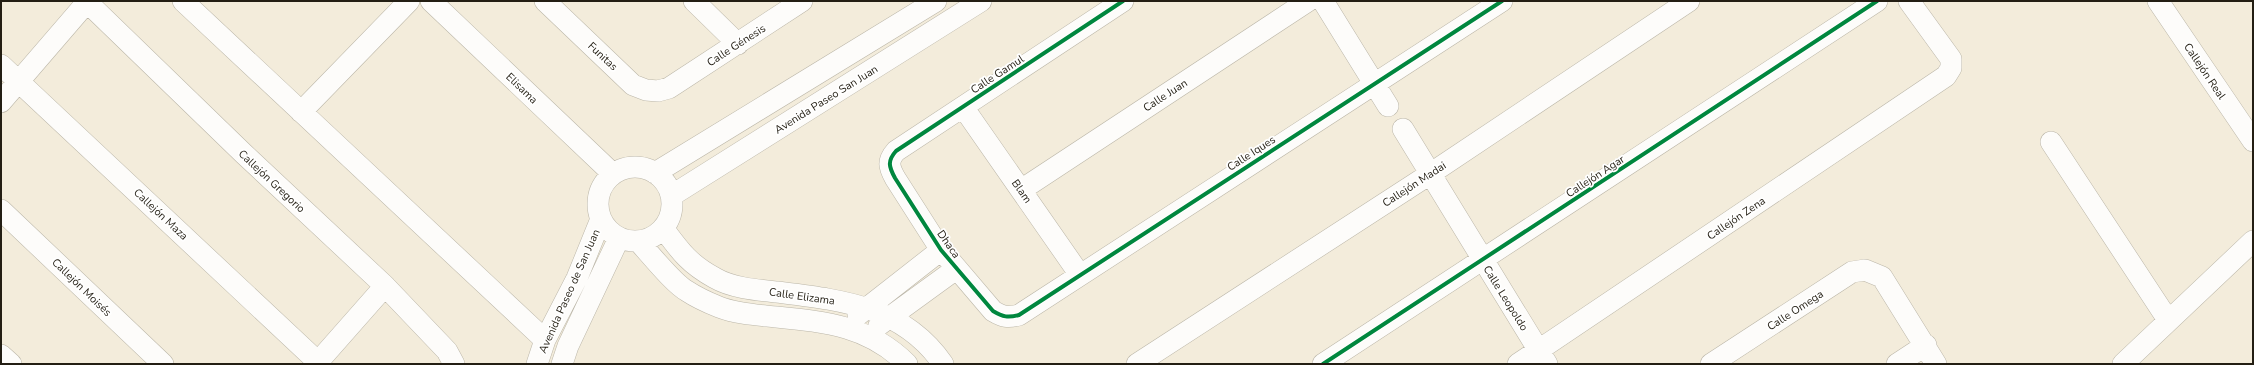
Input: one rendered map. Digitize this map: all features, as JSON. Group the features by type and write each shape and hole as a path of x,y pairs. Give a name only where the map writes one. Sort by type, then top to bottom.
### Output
{"street":[{"path":"1,102 87,1"},
{"name":"Callejón Gregorio","path":"87,1 244,154 385,286 447,351 454,364"},
{"path":"184,1 545,340"},
{"path":"301,112 410,1"},
{"name":"Elisama","path":"431,1 613,174"},
{"name":"Funitas","path":"545,1 633,85 658,92 669,88"},
{"path":"694,1 738,44"},
{"name":"Calle Génesis","path":"669,88 802,1"},
{"name":"Avenida Paseo San Juan","path":"671,196 981,1"},
{"name":"Calle Gamul","path":"889,167 890,158 896,151 1123,1"},
{"name":"Calle Juan","path":"1021,190 1308,1"},
{"path":"1323,1 1388,106"},
{"name":"Calle Iques","path":"1009,318 1019,315 1080,276 1502,1"},
{"name":"Callejón Madai","path":"1138,364 1430,174 1688,1"},
{"name":"Callejón Agar","path":"1323,364 1877,1"},
{"name":"Callejón Zena","path":"1518,364 1543,357 1946,76 1951,68 1951,59 1946,50 1909,1"},
{"name":"Callejón Real","path":"2158,1 2253,141"},
{"path":"655,173 909,8 934,2 946,23"},
{"path":"909,8 927,36"},
{"name":"Callejón Maza","path":"1,65 319,363"},
{"name":"Blam","path":"963,107 1080,276"},
{"name":"Calle Leopoldo","path":"1403,129 1543,357"},
{"path":"2051,142 2168,320"},
{"path":"628,240 656,235 663,228 671,213 671,196 663,180 655,173 645,168 634,167 623,169 613,174 606,181 598,199 601,219 605,227 628,240 685,291 720,308 752,315 801,320 844,327 868,335 893,351 907,364"},
{"name":"Dhaca","path":"889,167 941,250 956,269 993,311 1009,318"},
{"name":"Callejón Moisés","path":"1,210 162,364"},
{"name":"Avenida Paseo de San Juan","path":"537,364 545,340 577,278 601,219"},
{"name":"Calle Elizama","path":"663,228 689,262 716,279 753,290 810,296 867,307 889,316 917,334 935,352 943,364"},
{"name":"Avenida Paseo de San Juan","path":"562,364 568,346 628,240"},
{"path":"2123,364 2253,241"},
{"path":"844,327 867,307 941,250"},
{"path":"868,335 889,316 956,269"},
{"name":"Calle Omega","path":"1711,364 1852,272 1865,270 1882,277 1926,345"},
{"path":"319,363 385,286"},
{"path":"1897,364 1926,345 1936,364"},
{"path":"1,355 11,364"}],"cycle path":[{"path":"1123,1 896,151 891,158 891,171 941,250 993,311 1000,315 1009,317 1019,315 1502,1"},
{"path":"1323,364 1877,1"}]}
